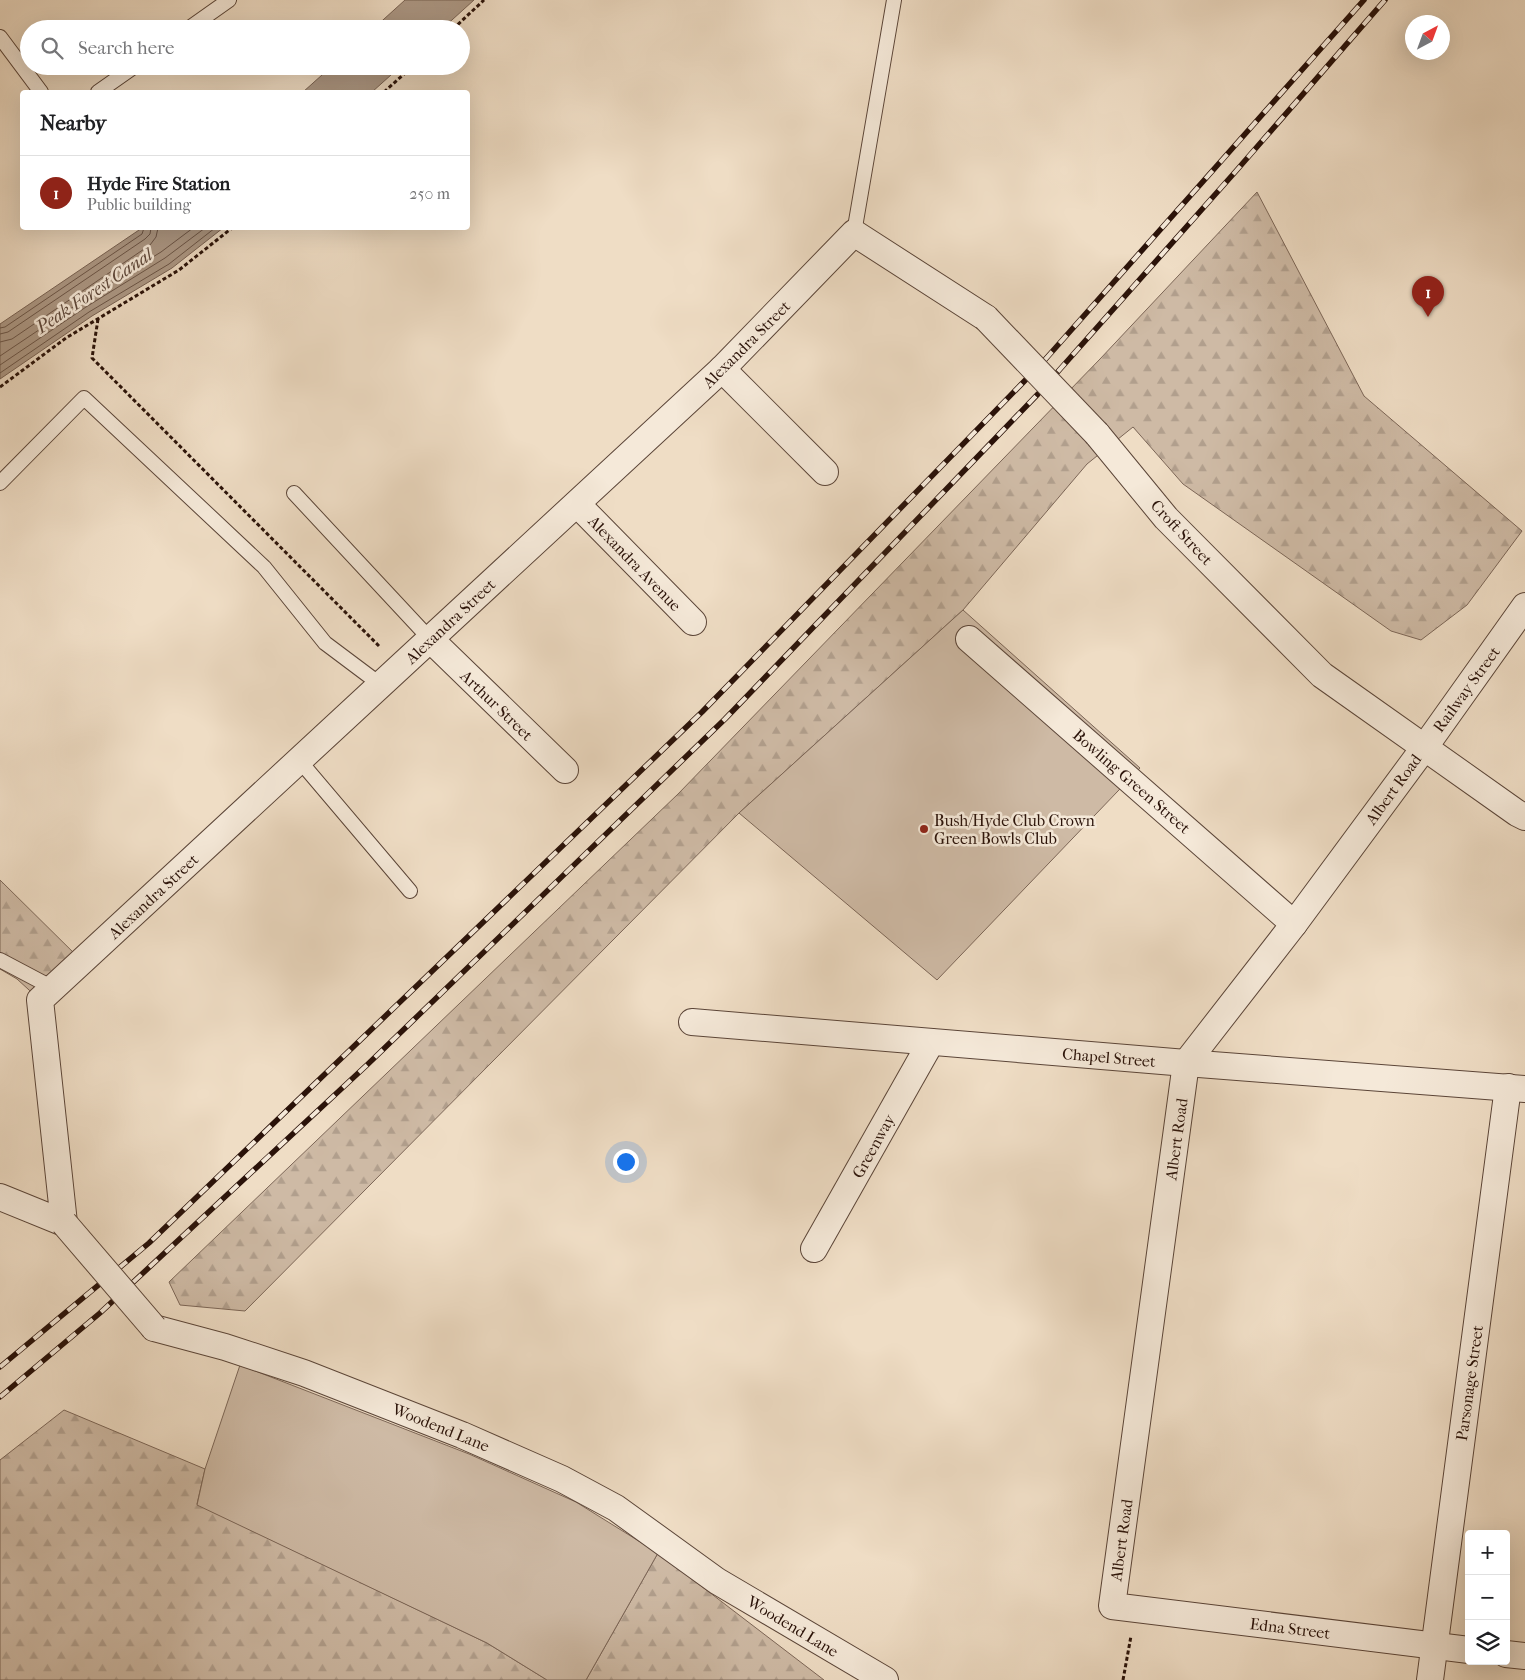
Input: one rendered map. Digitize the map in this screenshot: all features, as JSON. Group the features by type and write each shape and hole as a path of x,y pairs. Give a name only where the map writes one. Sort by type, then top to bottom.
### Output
{"street":[{"name":"Croft Street","path":"854,233 986,318 1097,434 1166,518 1322,676 1517,814 1525,817"},
{"name":"Alexandra Street","path":"46,994 722,369 854,233"},
{"path":"722,369 826,472"},
{"name":"Alexandra Avenue","path":"577,504 693,622"},
{"name":"Railway Street","path":"1424,748 1525,606"},
{"name":"Arthur Street","path":"430,639 564,770"},
{"name":"Bowling Green Street","path":"970,639 1294,924"},
{"name":"Albert Road","path":"1124,1607 1186,1063 1294,924 1424,748"},
{"path":"46,994 64,1223"},
{"name":"Chapel Street","path":"692,1022 1517,1088"},
{"name":"Greenway","path":"814,1249 931,1042"},
{"name":"Parsonage Street","path":"1430,1680 1517,1088"},
{"name":"Woodend Lane","path":"0,1197 64,1223 154,1328 225,1347 304,1373 462,1435 562,1479 616,1508 717,1581 885,1680"},
{"name":"Edna Street","path":"1124,1607 1465,1649"},
{"path":"1510,1654 1525,1656"}],"lane":[{"path":"201,20 229,0"},
{"path":"854,233 894,0"},
{"path":"0,38 20,64"},
{"path":"28,75 39,90"},
{"path":"101,90 122,75"},
{"path":"0,483 84,398 264,567 325,643 381,685"},
{"path":"294,493 430,639"},
{"path":"299,760 410,891"},
{"path":"0,960 46,994"}],"path":[{"path":"463,20 484,0"},
{"path":"386,90 403,75"},
{"path":"0,387 66,338 179,270 229,230"},
{"path":"98,318 92,358 400,667"},
{"path":"1123,1680 1124,1607"}],"green space":[{"path":"1257,192 1364,396 1522,531 1467,605 1421,640 1391,631 1183,484 1133,427 1087,464 963,610 739,813 245,1311 180,1305 169,1282 678,794 1100,359"},
{"path":"963,610 1140,768 937,980 739,813"},
{"path":"0,880 82,961 40,1000 17,979 0,969"},
{"path":"240,1365 469,1454 576,1502 658,1553 586,1680 547,1680 487,1643 197,1505 205,1469"},
{"path":"64,1410 205,1469 197,1504 487,1643 547,1680 0,1680 0,1460"},
{"path":"658,1553 824,1680 586,1680"}],"water":[{"path":"405,0 474,0 452,20 383,20"},
{"path":"322,75 391,75 374,90 305,90"},
{"name":"Peak Forest Canal","path":"139,230 220,230 172,268 92,316 0,379 0,324"}],"railway":[{"path":"0,1367 149,1243 702,712 1042,363 1364,0"},
{"path":"0,1397 100,1313 368,1064 725,719 1038,394 1385,0"}],"place":[{"name":"Hyde Fire Station","path":"1428,317"},
{"name":"Bush/Hyde Club Crown Green Bowls Club","path":"924,829"}]}
